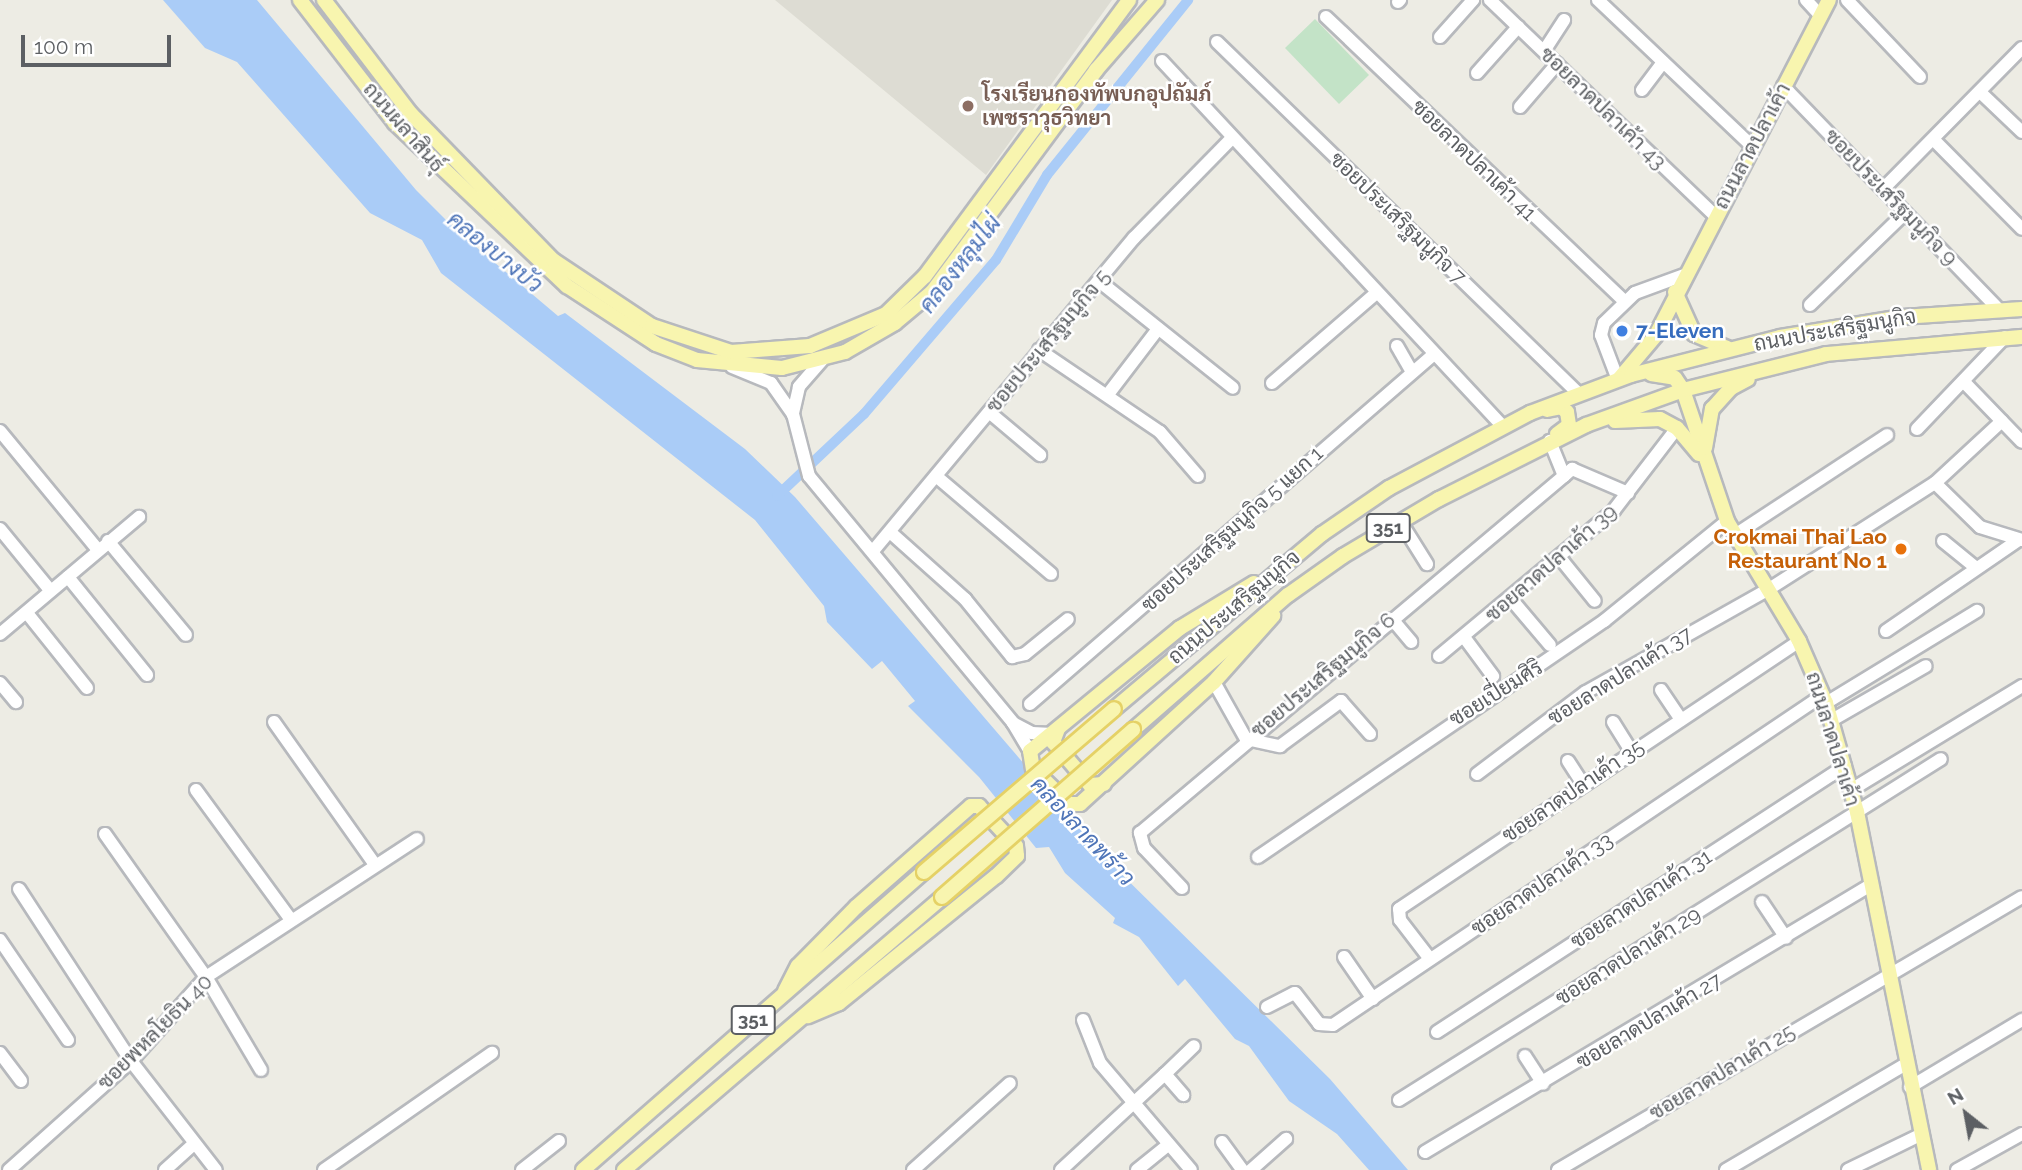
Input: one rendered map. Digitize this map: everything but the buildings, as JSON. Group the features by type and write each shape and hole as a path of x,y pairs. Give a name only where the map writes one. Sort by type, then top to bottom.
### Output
{"main road":[{"name":"ถนนผลาสินธุ์","path":"300,0 396,123 567,286 656,344 732,367 782,368 823,359 895,323 932,292 1096,70 1157,0"},
{"name":"ถนนผลาสินธุ์","path":"324,0 411,114 553,260 652,326 731,352 810,346 886,314 925,276 1129,0"},
{"name":"ถนนลาดปลาเค้า","path":"1625,378 1656,335 1675,292 1829,0"},
{"path":"1675,292 1694,334 1728,349"},
{"name":"ถนนประเสริฐมนูกิจ","path":"583,1170 785,991 1271,575 1389,488 1506,425 1578,393 1625,378 1728,349 1841,326 1998,309 2022,309"},
{"name":"ถนนประเสริฐมนูกิจ","path":"624,1170 808,1016 1288,595 1400,521 1550,441 1683,390 1772,367 1884,345 2022,337"},
{"path":"1704,460 1712,409 1731,388 1772,367"},
{"path":"1625,378 1666,374 1683,390"},
{"name":"ถนนลาดปลาเค้า","path":"1683,390 1704,460 1727,521 1799,642 1832,720 1857,812 1887,974 1929,1170"},
{"path":"1506,425 1557,407 1570,419 1565,429 1516,458"},
{"path":"1586,425 1647,418 1677,428 1704,460"},
{"path":"1271,575 1180,628 1030,751 1033,769 1069,804 1080,804 1104,785 1214,682 1288,595"},
{"path":"1055,732 1053,743 1090,785 1104,785"},
{"path":"785,991 798,966 856,907 971,806 979,806 1016,846 1017,856 996,876 839,1003 808,1016"}],"street":[{"path":"1440,37 1473,0"},
{"name":"ซอยลาดปลาเค้า 43","path":"1490,0 1715,216"},
{"path":"1598,0 1752,146"},
{"path":"1806,0 1821,16"},
{"path":"1847,0 1920,77"},
{"name":"ซอยลาดปลาเค้า 41","path":"1326,17 1624,301"},
{"path":"1544,51 1564,20"},
{"path":"1477,74 1518,27"},
{"name":"ซอยประเสริฐมนูกิจ 7","path":"1217,41 1578,393"},
{"path":"1883,189 2022,48"},
{"path":"1162,61 1375,294 1506,425"},
{"path":"1642,90 1663,62"},
{"path":"1520,107 1558,64"},
{"name":"ซอยประเสริฐมนูกิจ 9","path":"1783,86 1998,309"},
{"path":"1980,92 2022,132"},
{"name":"ซอยประเสริฐมนูกิจ 5","path":"873,551 1039,350 1232,138"},
{"path":"1934,140 2022,229"},
{"path":"1810,305 1905,213"},
{"path":"1625,378 1601,329 1624,301 1684,275"},
{"path":"1099,281 1233,388"},
{"path":"1272,383 1375,294"},
{"path":"1109,393 1158,329"},
{"path":"1917,429 2005,337"},
{"path":"1397,345 1412,372"},
{"path":"1039,350 1109,393 1160,432 1198,476"},
{"name":"ซอยประเสริฐมนูกิจ 5 แยก 1","path":"1030,704 1434,354"},
{"path":"823,359 799,387 793,414 797,446 820,491 873,551 1013,723 1030,751"},
{"path":"732,367 771,383 793,414"},
{"path":"1964,382 2022,442"},
{"path":"989,412 1040,455"},
{"name":"ซอยลาดปลาเค้า 37","path":"1477,774 1586,692 1769,589 1935,483 2002,421"},
{"name":"ซอยลาดปลาเค้า 39","path":"1439,656 1560,558 1628,493 1677,428"},
{"path":"0,431 186,635"},
{"path":"1735,535 1887,435"},
{"path":"1550,441 1564,476 1572,468 1628,493"},
{"path":"936,475 1051,574"},
{"name":"ซอยประเสริฐมนูกิจ 6","path":"1182,888 1144,848 1140,832 1246,739 1564,476"},
{"path":"1935,483 1968,519 2020,542"},
{"path":"0,634 139,517"},
{"path":"1400,521 1427,564"},
{"name":"ซอยเปี่ยมศิริ","path":"1258,857 1581,637 1727,521"},
{"path":"0,529 50,590"},
{"path":"890,532 965,599 1012,657 1025,654 1068,620"},
{"path":"1943,541 1975,567"},
{"path":"1886,631 1975,567 2020,542"},
{"path":"1560,558 1595,601"},
{"path":"68,577 146,675"},
{"path":"1511,599 1550,645"},
{"name":"ซอยลาดปลาเค้า 33","path":"1267,1007 1294,993 1325,1028 1373,999 1824,699 1977,611"},
{"path":"27,613 87,688"},
{"path":"1392,619 1411,642"},
{"path":"1464,637 1493,676"},
{"name":"ซอยลาดปลาเค้า 35","path":"1430,959 1400,920 1399,909 1799,642"},
{"path":"1832,720 1926,666"},
{"path":"1214,682 1246,739 1280,746 1340,701 1370,734"},
{"path":"0,683 16,702"},
{"path":"1851,790 2022,686"},
{"path":"1661,690 1681,720"},
{"path":"274,722 374,863"},
{"path":"1613,722 1632,752"},
{"path":"1013,723 1032,733 1055,732"},
{"name":"ซอยลาดปลาเค้า 29","path":"1399,1100 1941,759"},
{"path":"1568,761 1583,785"},
{"name":"ซอยลาดปลาเค้า 31","path":"1437,1032 1845,766"},
{"path":"196,790 290,920"},
{"path":"105,834 206,977 261,1070"},
{"name":"ซอยพหลโยธิน 40","path":"9,1170 131,1060 206,977 374,863 417,839"},
{"name":"ซอยลาดปลาเค้า 27","path":"1425,1152 1543,1084 1870,886"},
{"path":"19,889 131,1060 193,1145 216,1170"},
{"name":"ซอยลาดปลาเค้า 25","path":"1558,1170 2022,897"},
{"path":"1762,902 1786,938"},
{"path":"0,940 68,1040"},
{"path":"1344,957 1373,999"},
{"path":"1083,1020 1100,1063 1131,1106 1191,1170"},
{"path":"1910,1087 2022,1020"},
{"path":"1061,1170 1194,1046"},
{"path":"0,1053 21,1082"},
{"path":"324,1170 492,1053"},
{"path":"1525,1056 1543,1084"},
{"path":"1726,1170 1906,1063"},
{"path":"1165,1074 1183,1095"},
{"path":"914,1170 1010,1083"},
{"path":"1848,1170 1922,1134"},
{"path":"1957,1170 2022,1134"},
{"path":"1251,1170 1286,1139"},
{"path":"522,1170 559,1141"},
{"path":"1222,1142 1242,1170"},
{"path":"1137,1170 1168,1144"},
{"path":"165,1170 193,1145"}],"shaded area":[{"name":"โรงเรียนกองทัพบกอุปถัมภ์ เพชราวุธวิทยา","path":"775,0 1112,0 986,175"}],"green space":[{"path":"1315,19 1369,75 1339,104 1285,48"}],"water":[{"path":"163,0 257,0 416,190 456,230 558,316 565,313 745,449 795,497 1104,857 1330,1079 1408,1170 1369,1170 1337,1134 1289,1101 1249,1046 1235,1039 1185,979 1178,986 1139,937 1113,923 1115,918 1065,873 1049,847 1036,848 979,777 908,706 915,701 882,661 872,669 827,622 824,606 755,520 441,273 422,240 370,213 237,62 205,48"}],"waterway":[{"name":"คลองหลุมไผ่","path":"777,496 864,414 996,260 1047,175 1188,0"}],"place":[{"name":"โรงเรียนกองทัพบกอุปถัมภ์ เพชราวุธวิทยา","path":"968,106"},
{"name":"7-Eleven","path":"1622,331"},
{"name":"Crokmai Thai Lao Restaurant No 1","path":"1901,549"}],"water label":[{"name":"คลองบางบัว","path":"495,252"},
{"name":"คลองลาดพร้าว","path":"1083,831"}]}
